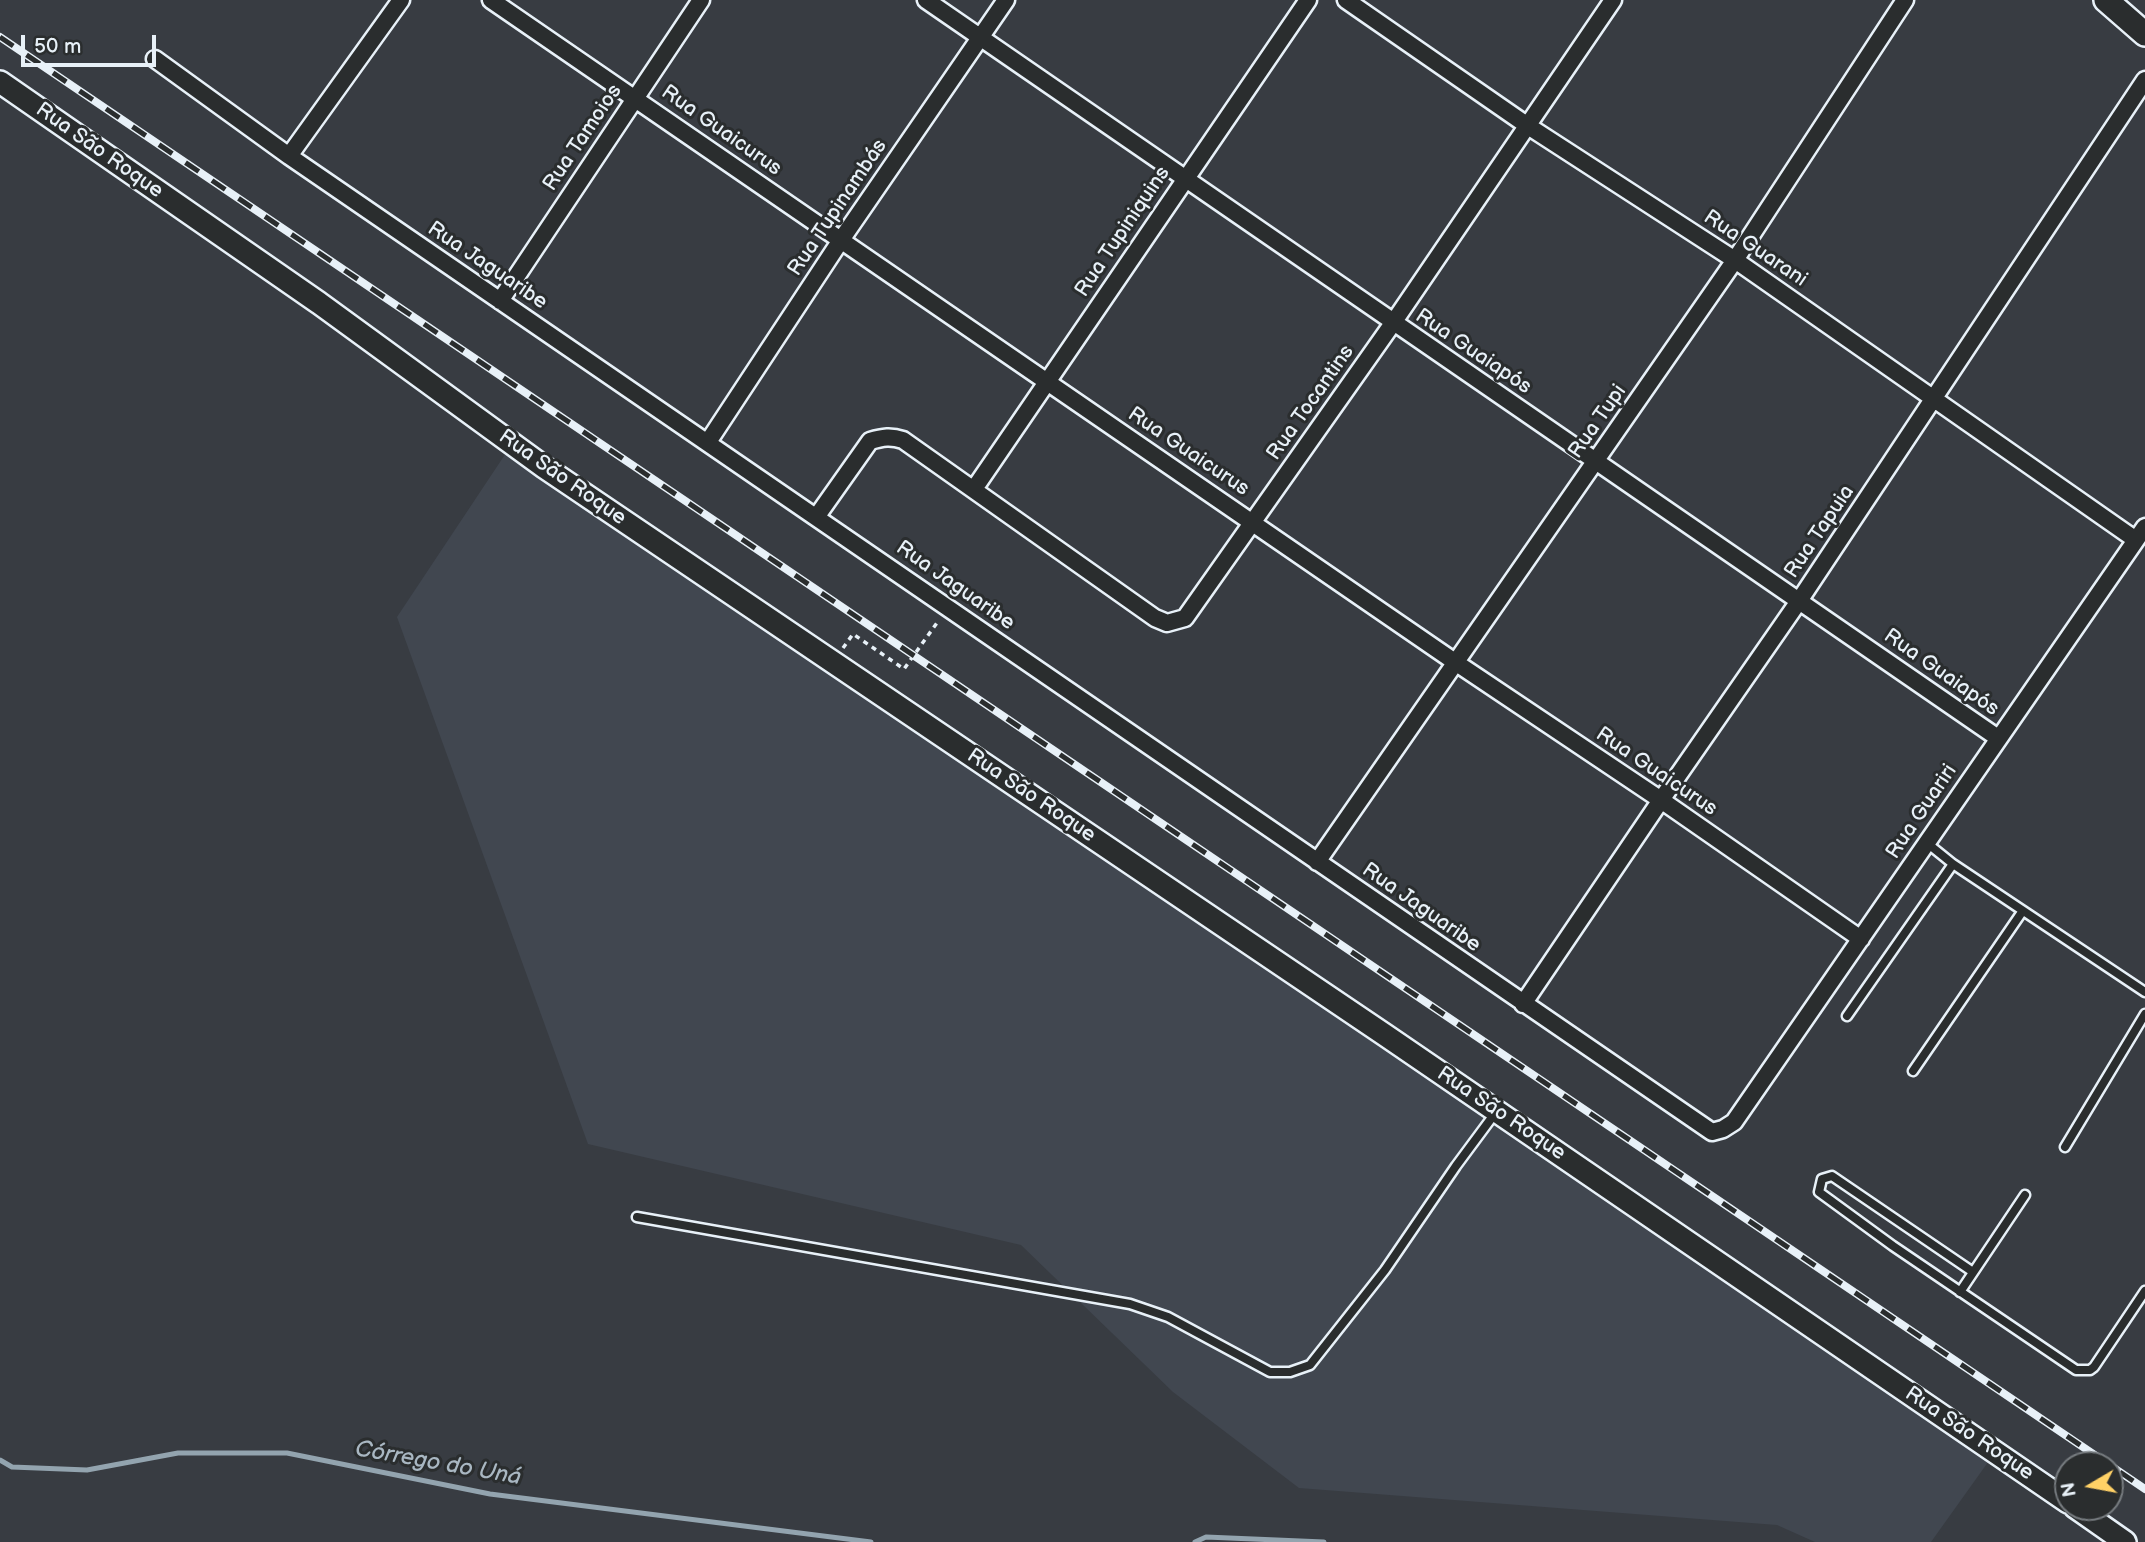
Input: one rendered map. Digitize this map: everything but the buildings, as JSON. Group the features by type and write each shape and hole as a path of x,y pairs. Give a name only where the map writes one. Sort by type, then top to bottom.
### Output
{"main road":[{"path":"2106,0 2145,34"}],"street":[{"path":"289,156 401,0"},
{"name":"Rua Guaicurus","path":"491,0 1861,939"},
{"name":"Rua Tamoios","path":"500,301 701,0"},
{"name":"Rua Guaiapós","path":"926,0 1998,738"},
{"name":"Rua Tupinambás","path":"708,442 841,240 1006,0"},
{"name":"Rua Tupiniquins","path":"974,489 1308,0"},
{"name":"Rua Guarani","path":"1346,0 1528,126 1735,260 1935,398 2141,533"},
{"name":"Rua Tocantins","path":"817,516 870,441 884,436 903,440 1155,618 1167,623 1185,618 1393,323 1613,0"},
{"name":"Rua Tupi","path":"1317,862 1735,260 1905,0"},
{"name":"Rua Jaguaribe","path":"155,59 289,156 1705,1128 1712,1132 1734,1122"},
{"name":"Rua Tapuia","path":"1523,1004 1799,601 2145,80"},
{"name":"Rua São Roque","path":"0,82 319,303 544,467 878,691 2054,1493"},
{"name":"Rua Guariri","path":"1734,1122 2141,533"},
{"path":"2094,1521 2125,1542"}],"lane":[{"path":"1927,843 2022,912 2145,992"},
{"path":"1847,1016 1953,864"},
{"path":"1913,1071 2022,912"},
{"path":"2066,1147 2145,1014"},
{"path":"637,1217 1130,1304 1168,1317 1270,1372 1290,1372 1310,1365 1385,1270 1496,1112"},
{"path":"1973,1272 1832,1176 1822,1179 1819,1192 2076,1370 2085,1371 2094,1367 2145,1290"},
{"path":"1960,1292 2025,1195"}],"path":[{"path":"842,650 853,634 904,669 937,622"}],"shaded area":[{"path":"510,447 1991,1458 1931,1542 1815,1542 1777,1525 1299,1488 1173,1392 1021,1245 588,1144 397,617"}],"waterway":[{"name":"Córrego do Uná","path":"0,1460 12,1467 87,1470 178,1453 287,1453 490,1494 871,1542"},
{"name":"Córrego do Uná","path":"1195,1542 1206,1537 1324,1542"}],"railway":[{"path":"0,37 2145,1489"}]}
